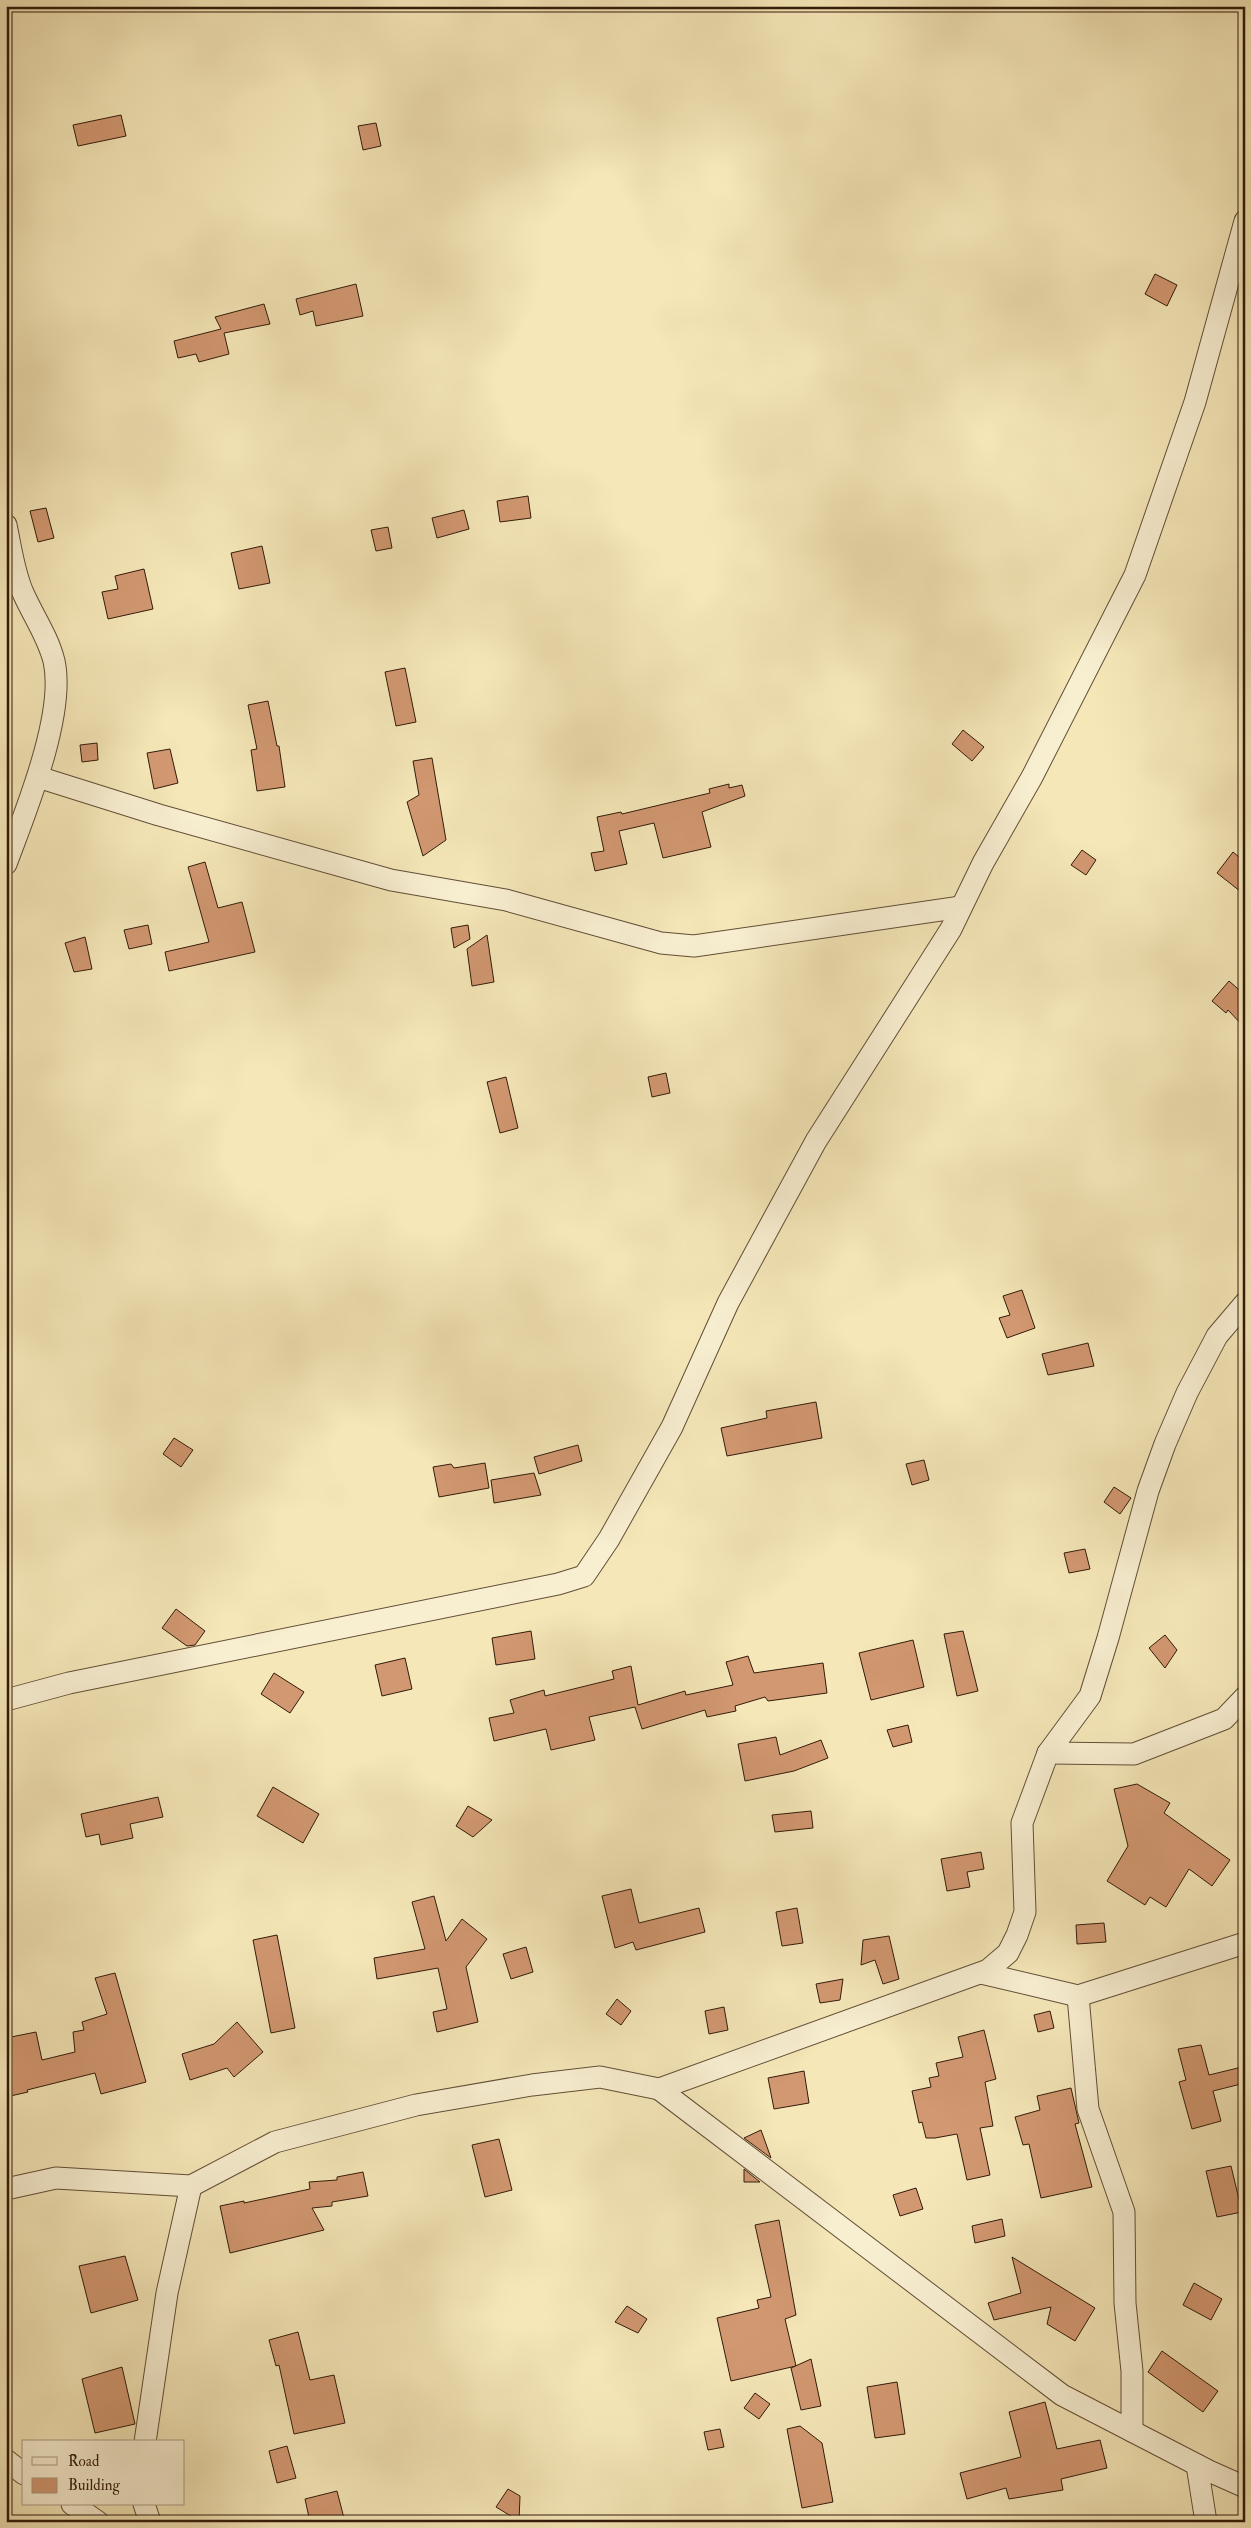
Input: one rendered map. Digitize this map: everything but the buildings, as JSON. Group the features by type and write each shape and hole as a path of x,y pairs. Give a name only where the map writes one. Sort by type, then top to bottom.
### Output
{"street":[{"path":"6,1700 69,1683 558,1584 584,1576 610,1539 672,1427 728,1303 816,1141 951,929 983,863 1032,777 1135,575 1195,402 1245,221"},
{"path":"6,525 24,595 40,623 54,662 55,704 38,778 6,864"},
{"path":"38,778 159,815 391,880 506,900 661,943 694,946 961,907"},
{"path":"659,2089 981,1973 988,1970 1008,1953 1025,1912 1022,1823 1048,1753 1090,1696 1108,1638 1148,1490 1187,1393 1217,1336 1245,1303"},
{"path":"1048,1753 1134,1754 1224,1719 1245,1697"},
{"path":"981,1973 1078,1996 1245,1943"},
{"path":"1078,1996 1088,2109 1124,2212 1125,2303 1132,2371 1132,2431"},
{"path":"6,2189 56,2178 191,2186 275,2142 416,2105 600,2077 659,2089 1062,2394 1197,2465 1245,2487"},
{"path":"145,2440 167,2293 191,2186"},
{"path":"6,2460 22,2472"},
{"path":"1197,2465 1206,2522"},
{"path":"75,2506 98,2522"},
{"path":"145,2506 150,2522"}]}
